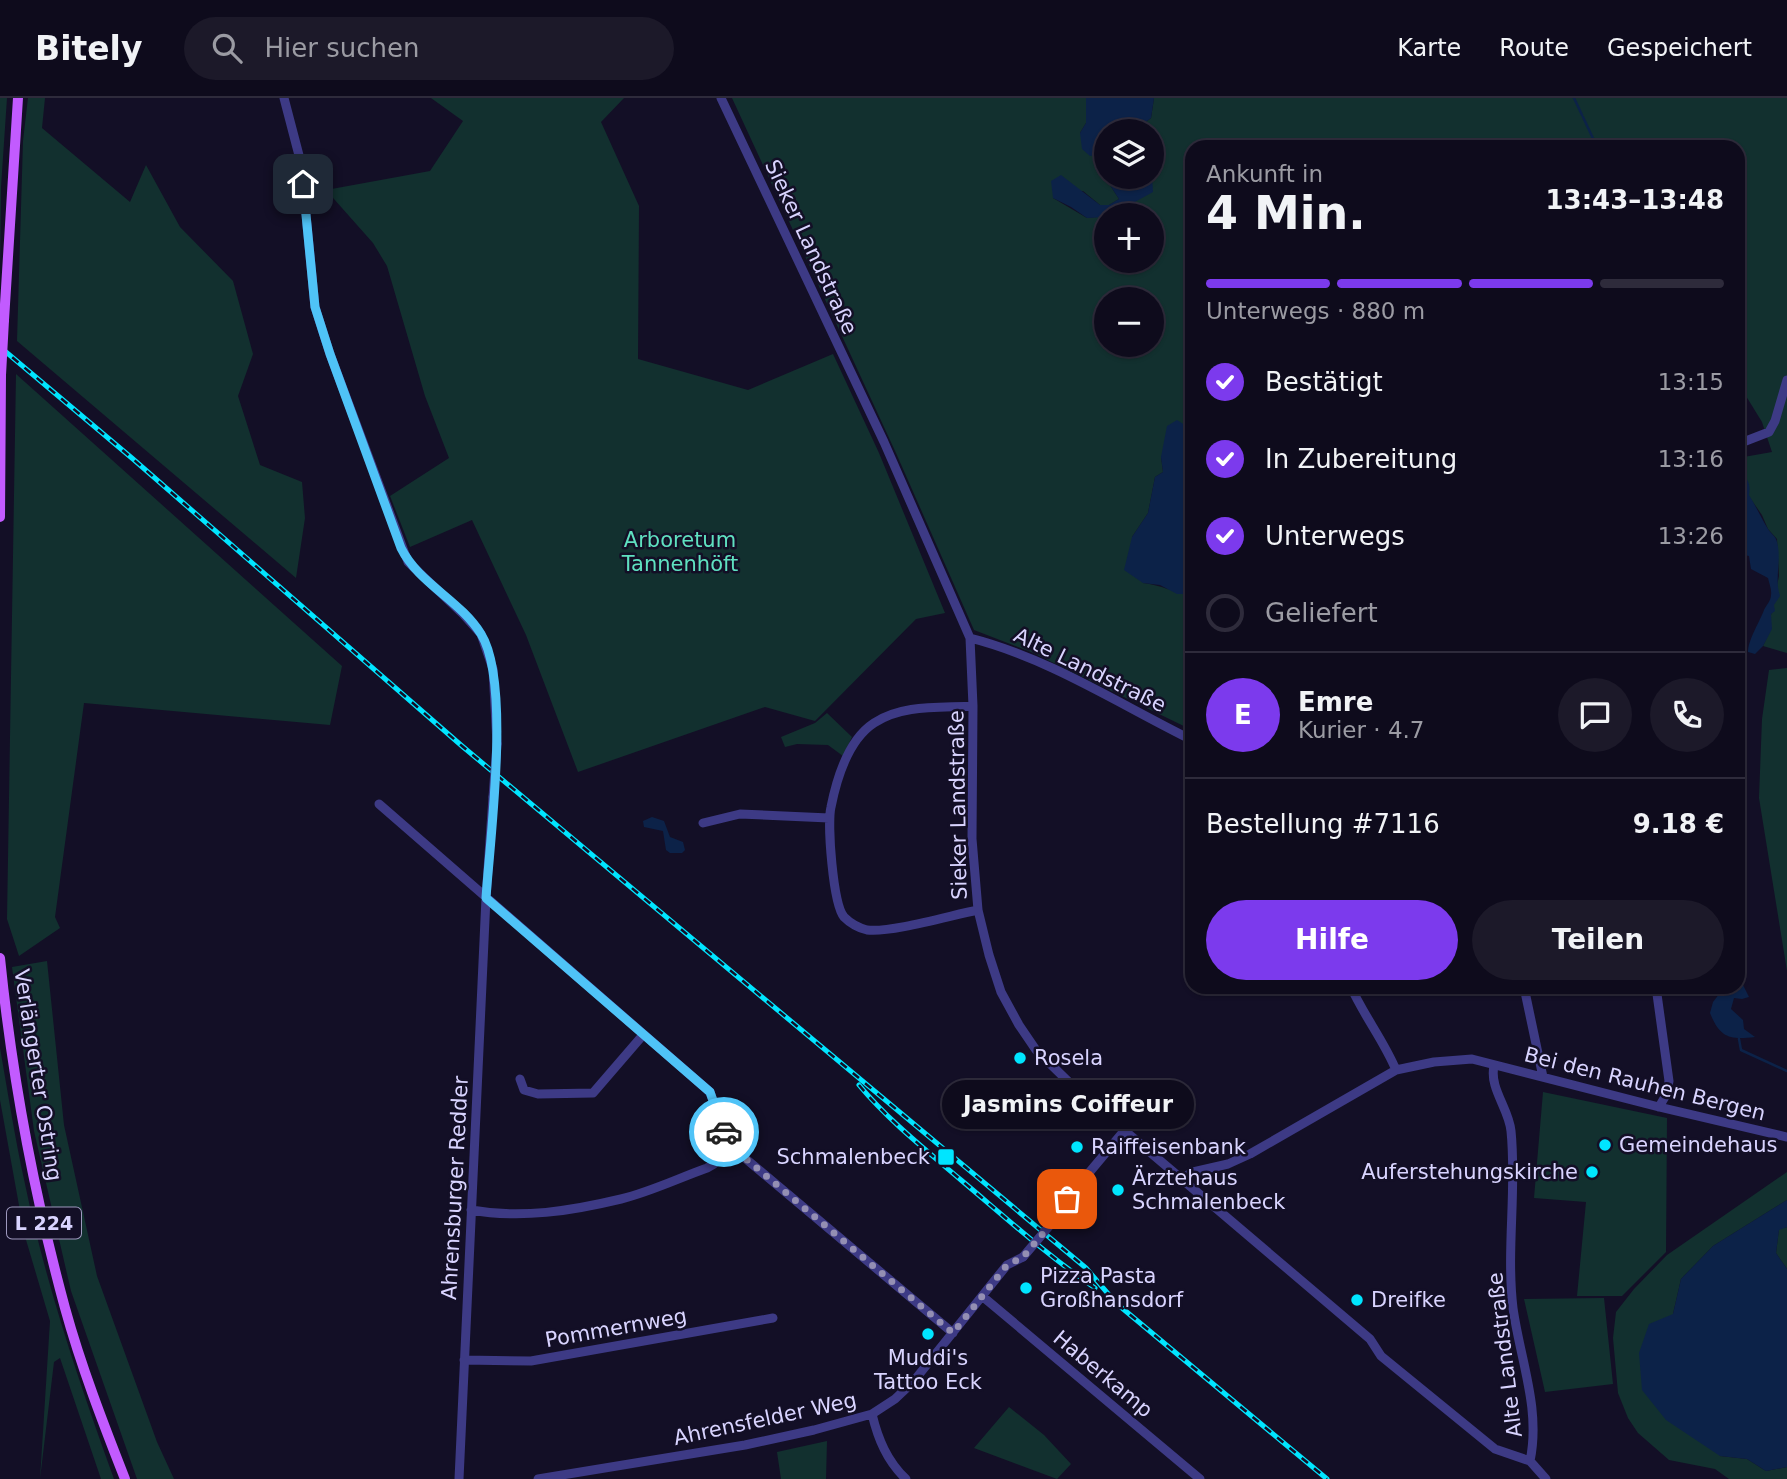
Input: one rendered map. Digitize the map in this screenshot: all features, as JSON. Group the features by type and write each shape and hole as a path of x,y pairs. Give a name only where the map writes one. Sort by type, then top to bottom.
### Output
{"main road":[{"path":"0,517 1,375 18,98"},
{"name":"Verlängerter Ostring","path":"0,958 18,1097 42,1216 65,1310 82,1364 125,1479"}],"street":[{"name":"Ahrensburger Redder","path":"284,98 301,163 315,307 330,354 408,562 481,634 493,669 497,744 486,898 459,1479"},
{"name":"Sieker Landstraße","path":"721,98 884,442 970,638 973,706 972,839 978,910 1001,992 1019,1025 1036,1050 1055,1070 1370,1339 1381,1356 1495,1449 1530,1461 1546,1479"},
{"path":"1745,441 1769,432 1787,380"},
{"name":"Alte Landstraße","path":"970,638 1005,647 1057,670 1185,736"},
{"path":"973,706 904,710 875,722 852,746 829,818 837,903 844,916 854,925 867,930 886,929 978,910"},
{"path":"379,804 710,1092 727,1143 953,1333"},
{"path":"703,823 740,814 829,818"},
{"path":"1354,994 1390,1054 1396,1070"},
{"path":"1525,994 1543,1077"},
{"path":"1657,994 1670,1081 1666,1096 1658,1107"},
{"path":"520,1079 524,1090 538,1094 593,1093 643,1035"},
{"path":"1181,1179 1193,1172 1228,1164 1250,1154 1396,1070 1455,1059 1472,1059 1494,1066"},
{"name":"Alte Landstraße","path":"1494,1066 1492,1076 1508,1116 1511,1132 1514,1198 1510,1252 1513,1307 1533,1412 1534,1435 1530,1461"},
{"name":"Bei den Rauhen Bergen","path":"1494,1066 1787,1137"},
{"name":"Ahrensfelder Weg","path":"538,1479 745,1445 872,1414 895,1399 913,1382 1007,1265 1023,1257 1056,1218 1067,1199 1124,1131"},
{"path":"471,1210 501,1215 530,1215 622,1199 707,1168 714,1164 727,1143"},
{"name":"Haberkamp","path":"982,1296 1200,1479"},
{"name":"Pommernweg","path":"464,1360 531,1361 773,1318"},
{"path":"872,1414 876,1433 887,1456 906,1479"}],"green space":[{"path":"0,98 7,98 1,187 0,272"},
{"path":"28,98 45,98 42,128 130,202 146,165 180,227 233,281 253,354 238,396 260,465 302,482 305,518 296,578 17,341 23,141"},
{"name":"Arboretum Tannenhöft","path":"431,98 624,98 601,122 639,206 638,359 748,390 833,354 879,453 945,613 916,619 815,721 765,707 578,772 526,635 472,520 410,547 390,496 449,458 425,396 387,266 373,243 326,190 430,171 463,121"},
{"path":"732,98 1086,98 1086,123 1080,133 1094,148 1094,189 1113,189 1119,199 1112,203 1098,203 1083,191 1053,198 1087,218 1094,217 1094,273 1164,273 1164,203 1122,203 1139,189 1164,189 1164,119 1150,119 1154,98 1787,98 1787,653 1763,646 1771,629 1770,620 1779,576 1777,539 1748,495 1745,475 1745,457 1772,452 1762,422 1745,394 1745,140 1185,140 1185,430 1161,457 1163,472 1155,477 1148,513 1132,537 1143,583 1185,593 1185,727 1031,652 974,630 896,453"},
{"path":"16,374 342,666 330,725 84,703 55,917 60,928 19,956 7,919"},
{"path":"1787,668 1787,971 1759,798 1762,719 1769,670"},
{"path":"827,713 852,737 843,756 828,745 797,744 785,747 781,737 815,723"},
{"path":"47,961 64,1125 97,1276 157,1442 174,1479 137,1479 71,1291 34,1131 12,967"},
{"path":"0,1048 33,1222 76,1370 114,1479 101,1479 60,1358 54,1362 40,1479 50,1321 24,1233 0,1100"},
{"path":"1543,1092 1667,1118 1666,1252 1622,1296 1577,1296 1586,1202 1534,1198"},
{"path":"1787,1172 1787,1200 1713,1246 1681,1279 1673,1314 1720,1456 1747,1459 1766,1471 1787,1467 1787,1479 1729,1479 1715,1469 1669,1460 1638,1433 1628,1418 1618,1393 1613,1338 1616,1312 1667,1255"},
{"path":"1787,1227 1787,1269 1776,1253 1779,1229"},
{"path":"1604,1298 1613,1384 1545,1392 1524,1299"},
{"path":"1009,1407 1044,1435 1071,1464 1057,1479 974,1448"},
{"path":"827,1441 826,1479 781,1479 777,1452"}],"water":[{"path":"1086,98 1154,98 1150,119 1094,119 1094,155 1090,156 1082,149 1080,133 1086,123"},
{"path":"1061,175 1097,203 1094,203 1094,218 1087,218 1053,198 1051,181"},
{"path":"1113,189 1153,189 1153,192 1133,203 1112,203 1119,199"},
{"path":"1177,420 1185,425 1185,594 1177,594 1160,585 1143,583 1124,570 1132,537 1148,513 1155,477 1163,472 1161,457 1167,426"},
{"path":"1745,477 1750,487 1749,495 1776,538 1779,556 1780,596 1774,605 1775,611 1771,614 1772,629 1763,646 1755,654 1748,652 1749,647 1771,591 1768,578 1751,569 1749,556 1745,555"},
{"path":"652,817 664,821 670,837 683,842 685,850 682,853 670,853 666,850 663,831 644,827 643,821"},
{"path":"1745,989 1749,997 1734,998 1731,1009 1743,1020 1744,1029 1755,1037 1732,1037 1722,1032 1710,1013 1719,994 1745,994"},
{"path":"1787,1200 1787,1227 1779,1230 1776,1253 1787,1269 1787,1467 1766,1471 1747,1459 1720,1456 1666,1420 1642,1390 1639,1353 1649,1324 1673,1314 1681,1279 1713,1246"}],"waterway":[{"path":"1574,98 1582,115"},
{"path":"1583,117 1594,140"},
{"path":"1739,1039 1741,1050 1787,1071"}],"railway":[{"path":"0,347 133,459 462,746 1086,1268 1116,1303 1327,1479"},
{"path":"859,1085 921,1146 1044,1250 1095,1288"}],"way so far":[{"path":"724,1132 727,1143 953,1333 1007,1265 1023,1257 1056,1218 1067,1199"}],"place":[{"name":"Rosela","path":"1020,1058"},
{"name":"Gemeindehaus","path":"1605,1145"},
{"name":"Raiffeisenbank","path":"1077,1147"},
{"name":"Schmalenbeck","path":"946,1157"},
{"name":"Auferstehungskirche","path":"1592,1172"},
{"name":"Ärztehaus Schmalenbeck","path":"1118,1190"},
{"name":"Jasmins Coiffeur","path":"1067,1199"},
{"name":"Pizza Pasta Großhansdorf","path":"1026,1288"},
{"name":"Dreifke","path":"1357,1300"},
{"name":"Muddi's Tattoo Eck","path":"928,1334"}],"route":[{"path":"303,184 315,307 401,548 408,562 481,634 491,658 497,744 486,898 710,1092 724,1132"}]}
